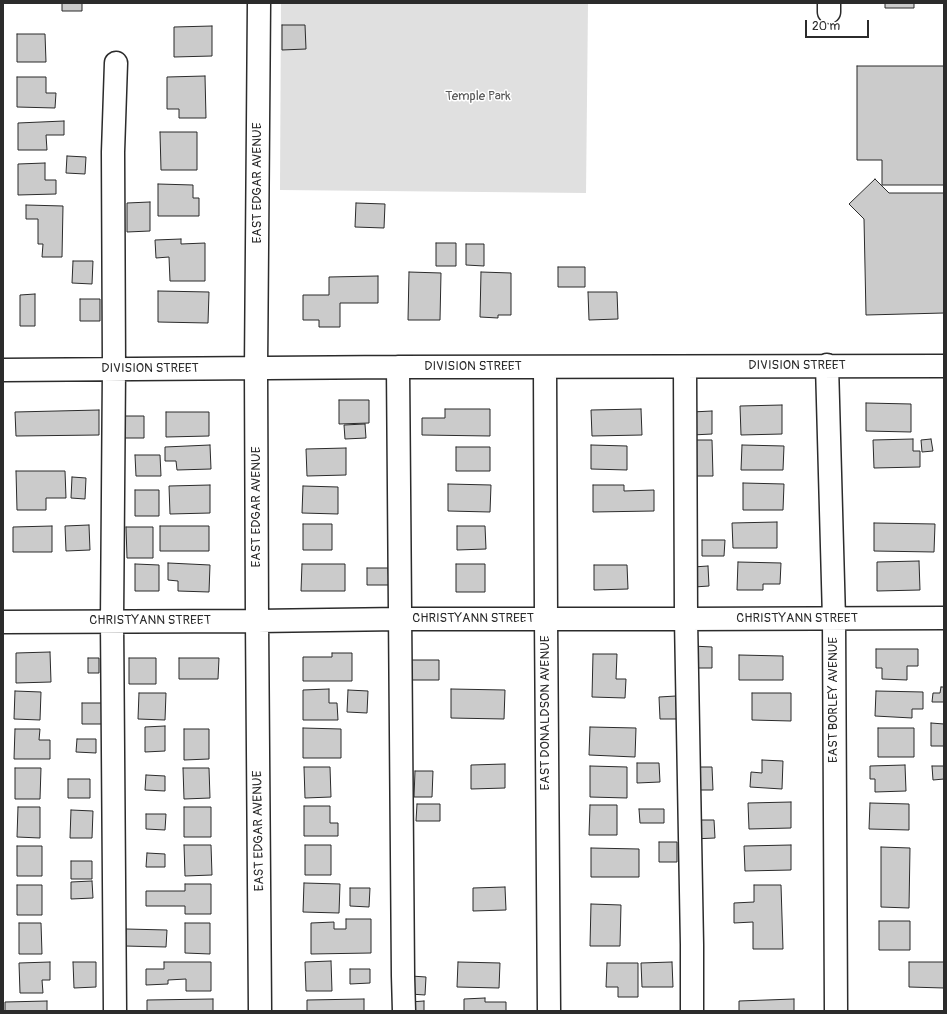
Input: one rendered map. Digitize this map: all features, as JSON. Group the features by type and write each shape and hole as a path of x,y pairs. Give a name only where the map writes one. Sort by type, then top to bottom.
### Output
{"street":[{"name":"EAST EDGAR AVENUE","path":"259,3 256,368 260,1011"},
{"path":"115,1011 112,621 114,369 113,152 116,63"},
{"path":"685,366 686,619 692,1011"},
{"name":"EAST BORLEY AVENUE","path":"827,366 834,619 836,1011"},
{"name":"DIVISION STREET","path":"3,370 398,367 944,366"},
{"path":"398,367 402,968 404,1011"},
{"name":"EAST DONALDSON AVENUE","path":"545,367 549,1011"},
{"name":"CHRISTYANN STREET","path":"3,622 400,619 944,618"}],"green space":[{"name":"Temple Park","path":"281,3 588,3 586,193 280,190"}],"building":[{"path":"62,3 82,3 82,11 62,11"},
{"path":"885,3 914,3 914,8 885,8"},
{"path":"282,25 305,25 306,49 282,50"},
{"path":"212,26 212,56 174,57 174,27"},
{"path":"17,34 45,34 46,62 17,62"},
{"path":"857,66 944,66 944,185 882,185 882,160 857,160"},
{"path":"205,76 206,118 179,118 179,109 167,109 167,77"},
{"path":"17,77 46,77 46,93 56,93 55,108 17,107"},
{"path":"64,121 64,135 46,135 47,150 18,150 18,123"},
{"path":"160,132 197,132 197,170 161,170"},
{"path":"67,156 86,157 85,174 66,173"},
{"path":"45,163 45,180 56,180 56,194 18,195 18,164"},
{"path":"875,179 889,193 944,193 944,313 866,315 864,219 849,204"},
{"path":"158,184 193,185 193,198 199,198 199,216 158,216"},
{"path":"150,202 150,231 127,232 127,203"},
{"path":"356,203 385,204 384,228 355,227"},
{"path":"26,205 63,206 62,257 42,257 43,244 38,244 38,219 26,219"},
{"path":"181,239 181,244 205,243 205,281 170,281 169,257 156,258 155,240"},
{"path":"436,243 456,243 456,266 436,266"},
{"path":"466,244 484,244 484,266 466,265"},
{"path":"73,261 93,261 92,284 72,283"},
{"path":"558,267 585,267 585,287 558,287"},
{"path":"409,272 441,273 440,320 408,320"},
{"path":"481,272 511,273 511,315 498,315 498,318 480,317"},
{"path":"378,276 378,303 340,303 340,327 319,327 319,320 303,320 303,295 329,295 329,277"},
{"path":"158,291 209,292 208,323 158,322"},
{"path":"588,292 617,292 618,319 589,320"},
{"path":"35,294 35,326 20,326 20,295"},
{"path":"80,299 100,299 100,321 80,321"},
{"path":"339,400 369,400 369,423 339,424"},
{"path":"866,403 911,404 911,432 866,431"},
{"path":"782,405 782,434 741,435 740,406"},
{"path":"445,409 490,409 490,436 422,435 422,418 445,418"},
{"path":"641,409 642,435 592,436 591,410"},
{"path":"99,410 99,435 16,436 15,412"},
{"path":"712,411 712,434 692,435 692,412"},
{"path":"166,412 209,412 209,436 166,437"},
{"path":"118,416 144,416 144,438 118,438"},
{"path":"365,424 366,438 345,439 344,425"},
{"path":"913,439 913,451 920,451 920,467 874,468 873,440"},
{"path":"931,439 933,451 922,452 921,440"},
{"path":"692,440 712,440 713,476 692,476"},
{"path":"210,445 211,469 177,470 176,461 165,461 165,447"},
{"path":"591,445 627,446 627,470 591,469"},
{"path":"742,445 784,446 783,470 741,470"},
{"path":"456,447 490,447 490,471 456,471"},
{"path":"346,448 346,475 307,476 306,449"},
{"path":"135,455 160,455 161,476 136,476"},
{"path":"16,471 65,471 66,498 46,498 46,510 17,510"},
{"path":"72,477 86,478 85,499 71,498"},
{"path":"743,483 784,484 783,510 743,510"},
{"path":"448,484 491,485 490,512 448,511"},
{"path":"210,485 210,513 170,514 169,486"},
{"path":"593,485 624,485 624,491 654,490 654,511 593,512"},
{"path":"303,486 338,487 338,514 302,513"},
{"path":"135,490 159,490 159,516 135,516"},
{"path":"777,522 777,548 733,548 732,523"},
{"path":"874,523 935,524 934,552 874,551"},
{"path":"303,524 332,524 332,550 303,550"},
{"path":"89,525 90,550 66,551 65,526"},
{"path":"52,526 52,552 13,552 13,527"},
{"path":"160,526 209,526 209,551 160,551"},
{"path":"457,526 485,526 486,549 457,550"},
{"path":"126,527 153,527 153,558 127,558"},
{"path":"702,540 725,540 724,556 702,556"},
{"path":"919,561 920,590 877,591 877,562"},
{"path":"738,562 781,563 780,584 763,584 763,590 737,590"},
{"path":"168,563 210,565 209,592 178,591 178,581 168,580"},
{"path":"135,564 159,565 159,591 135,591"},
{"path":"302,564 345,564 345,591 301,591"},
{"path":"456,564 485,564 485,592 456,592"},
{"path":"594,565 627,565 628,589 594,590"},
{"path":"708,566 709,586 694,587 693,567"},
{"path":"367,568 388,568 389,585 367,585"},
{"path":"692,646 712,647 712,668 692,668"},
{"path":"876,649 918,649 918,666 907,666 907,680 882,679 882,668 876,668"},
{"path":"50,652 51,682 16,683 16,653"},
{"path":"332,653 352,653 352,681 303,681 303,657 332,657"},
{"path":"593,654 617,654 616,679 626,679 625,698 592,697"},
{"path":"739,655 783,656 783,680 739,680"},
{"path":"88,658 99,658 99,673 88,673"},
{"path":"129,658 156,658 156,684 129,684"},
{"path":"179,658 219,658 218,679 179,679"},
{"path":"409,660 439,660 439,680 410,680"},
{"path":"941,687 944,687 944,702 932,702 933,693 940,693"},
{"path":"329,689 329,703 337,703 338,720 303,720 303,690"},
{"path":"451,689 505,690 504,719 451,718"},
{"path":"348,690 368,691 367,713 347,712"},
{"path":"15,691 41,692 40,720 14,719"},
{"path":"876,691 923,692 923,709 912,709 912,718 875,716"},
{"path":"139,693 166,693 165,720 138,719"},
{"path":"752,693 791,693 791,721 752,720"},
{"path":"676,696 677,719 660,719 659,697"},
{"path":"82,703 104,703 104,724 82,724"},
{"path":"931,723 944,724 944,746 931,746"},
{"path":"165,726 165,751 145,752 145,727"},
{"path":"590,727 636,728 635,757 589,755"},
{"path":"303,728 341,729 341,758 303,758"},
{"path":"878,728 914,728 914,757 878,757"},
{"path":"15,729 40,729 39,740 50,740 50,759 14,759"},
{"path":"184,729 209,729 209,759 184,760"},
{"path":"77,739 96,739 96,753 76,752"},
{"path":"762,760 783,761 782,789 750,787 751,772 762,773"},
{"path":"637,763 659,763 660,782 637,783"},
{"path":"505,764 505,788 471,789 471,765"},
{"path":"905,765 906,791 875,792 875,779 870,779 870,766"},
{"path":"590,766 627,767 627,798 590,797"},
{"path":"932,766 944,766 944,779 933,780"},
{"path":"304,767 330,767 331,797 305,798"},
{"path":"694,767 712,767 713,790 694,790"},
{"path":"15,768 41,768 40,799 15,799"},
{"path":"183,768 209,768 210,798 184,799"},
{"path":"415,771 433,771 432,797 414,797"},
{"path":"146,775 165,776 165,791 145,790"},
{"path":"68,779 90,779 90,798 68,798"},
{"path":"791,802 791,828 749,829 748,803"},
{"path":"870,803 909,804 909,830 869,829"},
{"path":"417,804 440,804 440,821 416,821"},
{"path":"590,805 617,805 617,835 589,835"},
{"path":"304,806 330,806 330,823 338,823 338,836 304,836"},
{"path":"18,807 40,807 40,838 17,837"},
{"path":"184,807 211,807 211,837 184,837"},
{"path":"639,809 664,809 664,823 640,823"},
{"path":"71,810 93,811 92,838 70,838"},
{"path":"146,814 166,814 165,830 146,829"},
{"path":"693,820 714,820 715,838 693,839"},
{"path":"659,842 677,842 677,862 659,862"},
{"path":"184,845 211,845 212,875 185,876"},
{"path":"305,845 331,845 331,875 305,875"},
{"path":"791,845 791,870 745,871 744,846"},
{"path":"17,846 42,846 42,876 17,876"},
{"path":"881,847 910,848 909,908 881,907"},
{"path":"591,848 639,849 639,877 591,877"},
{"path":"147,853 165,854 165,867 146,867"},
{"path":"71,861 92,861 92,879 71,879"},
{"path":"92,881 93,898 71,899 71,882"},
{"path":"304,883 340,884 339,913 303,912"},
{"path":"185,884 211,884 211,914 185,914 185,906 146,906 146,891 185,891"},
{"path":"17,885 42,885 42,915 17,915"},
{"path":"754,885 781,885 783,949 753,949 753,922 734,923 734,903 754,902"},
{"path":"505,887 506,910 473,911 473,888"},
{"path":"350,888 370,888 369,907 350,906"},
{"path":"591,904 621,905 620,946 590,946"},
{"path":"346,919 371,919 371,953 311,954 311,923 334,922 334,929 346,929"},
{"path":"879,921 910,921 910,950 879,950"},
{"path":"19,923 41,923 42,954 19,954"},
{"path":"185,923 210,923 210,954 185,953"},
{"path":"126,929 167,930 166,947 125,946"},
{"path":"331,961 332,991 306,991 305,962"},
{"path":"50,962 50,980 42,980 43,993 20,993 19,963"},
{"path":"73,962 96,962 96,987 74,988"},
{"path":"164,962 211,962 211,991 186,991 186,979 168,980 168,984 146,985 146,969 164,969"},
{"path":"458,962 500,963 499,988 457,987"},
{"path":"672,962 673,987 642,987 641,963"},
{"path":"909,962 944,962 944,988 909,987"},
{"path":"607,963 638,963 638,997 618,997 618,987 606,987"},
{"path":"350,969 370,969 370,983 350,984"},
{"path":"411,976 426,977 425,995 410,994"},
{"path":"485,998 485,1002 506,1002 506,1011 464,1011 464,999"},
{"path":"213,999 213,1011 147,1011 147,1000"},
{"path":"364,999 364,1011 307,1011 307,1000"},
{"path":"794,999 794,1011 739,1011 739,1001"},
{"path":"47,1001 47,1011 5,1011 5,1002"},
{"path":"424,1001 424,1011 410,1011 410,1002"}]}
